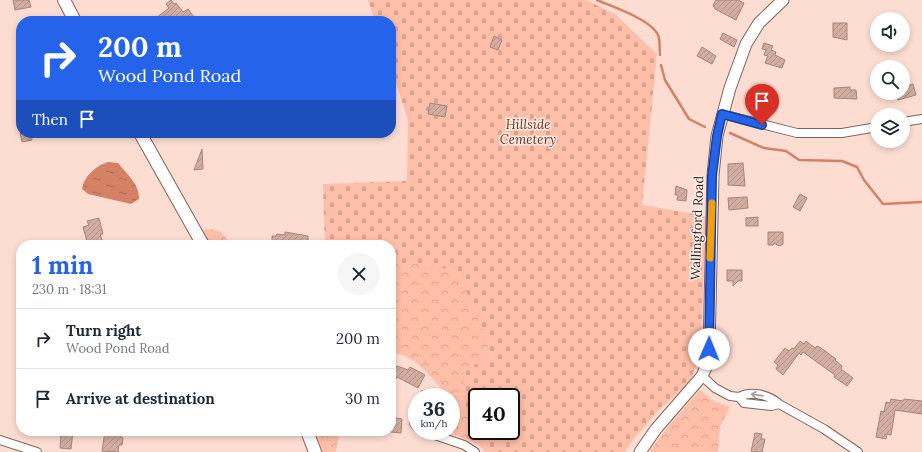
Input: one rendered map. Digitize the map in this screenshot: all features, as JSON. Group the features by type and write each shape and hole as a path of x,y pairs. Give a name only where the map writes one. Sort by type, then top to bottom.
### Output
{"main road":[{"path":"64,0 72,16"},
{"path":"143,138 200,240"},
{"path":"309,436 315,452"}],"street":[{"name":"Wallingford Road","path":"640,452 656,429 702,376 706,367 709,349 712,176 717,136 722,114 746,44 759,23 783,0"},
{"path":"722,114 797,133 842,133 870,127"},
{"path":"910,121 922,119"},
{"path":"702,376 723,393 739,397 744,403 771,406 779,404 814,423 858,452"},
{"path":"0,440 37,452"},
{"path":"451,440 464,444 475,452"}],"green space":[{"name":"Hillside Cemetery","path":"368,0 586,0 615,14 657,54 642,205 706,216 701,339 697,364 689,383 657,412 632,441 625,452 490,452 482,440 520,440 520,388 468,388 468,417 462,408 464,368 493,359 481,324 457,272 426,264 396,263 396,240 325,240 323,184 407,181 408,120 396,83 396,16 373,16"},
{"path":"211,229 221,232 228,240 207,240 202,230"},
{"path":"396,263 426,264 457,272 481,324 493,359 475,388 468,388 468,399 462,408 468,417 468,440 482,440 490,452 485,452 478,444 460,437 460,388 441,388 427,372 406,357 396,354"},
{"path":"700,390 713,401 730,407 720,427 718,452 649,452 671,423"},
{"path":"315,436 339,436 336,452 322,452"}],"water":[{"path":"108,162 118,163 129,176 135,184 139,194 139,199 131,204 88,194 82,189 85,180 91,172"}],"building":[{"path":"13,0 29,0 31,7 15,10"},
{"path":"171,0 174,4 176,3 183,12 188,9 193,16 159,16 169,8 166,4"},
{"path":"716,0 738,0 744,3 736,20 715,9 713,5"},
{"path":"833,23 847,23 847,40 833,37"},
{"path":"723,33 737,40 734,47 720,39"},
{"path":"494,36 502,40 498,50 490,47"},
{"path":"764,43 773,46 771,50 776,52 775,55 785,60 782,68 765,63 768,56 764,55 766,50 762,49"},
{"path":"702,47 716,56 712,64 697,56"},
{"path":"913,84 916,95 910,97 910,85"},
{"path":"850,87 850,90 856,90 857,99 834,98 834,88"},
{"path":"430,103 447,106 445,117 428,114"},
{"path":"21,138 32,138 32,140 22,142"},
{"path":"202,149 203,169 194,170"},
{"path":"743,163 745,186 728,185 728,164"},
{"path":"676,186 687,190 686,201 677,200 678,195 675,195"},
{"path":"800,194 807,198 800,211 793,207"},
{"path":"747,197 748,208 729,210 728,198"},
{"path":"758,217 758,226 746,226 746,218"},
{"path":"99,218 103,234 100,234 102,240 87,240 83,227 89,225 87,221"},
{"path":"285,232 308,236 308,240 272,240 272,236 276,236 277,234 285,235"},
{"path":"768,232 783,232 783,244 779,246 774,243 773,245 768,245"},
{"path":"727,270 742,270 742,281 738,281 733,286 733,281 727,281"},
{"path":"800,341 804,344 806,341 815,348 817,346 821,348 836,359 835,360 842,366 841,369 853,378 847,386 834,377 835,375 803,352 801,355 799,353 783,375 776,369 778,365 774,362 785,348 789,351 792,348 794,349"},
{"path":"397,366 408,370 410,367 425,375 418,388 397,377 396,378"},
{"path":"891,399 903,401 904,399 922,401 922,414 895,410 891,435 887,434 886,439 876,437 881,411 884,412 886,402 890,403"},
{"path":"396,418 402,419 401,433 396,432"},
{"path":"755,433 762,434 761,439 765,439 762,452 751,452"},
{"path":"61,436 72,436 71,449 60,448"},
{"path":"104,436 121,436 123,438 122,445 119,445 118,452 102,451"}],"waterway":[{"path":"597,0 646,22 657,33 659,38 660,55"},
{"path":"661,65 665,80 689,119 705,127"},
{"path":"730,133 764,148 786,151 799,160 842,161 857,167 864,180 883,204 922,202"}],"slow traffic":[{"path":"710,258 712,203"}],"route":[{"path":"709,349 712,176 714,152 722,114 762,125"}]}
